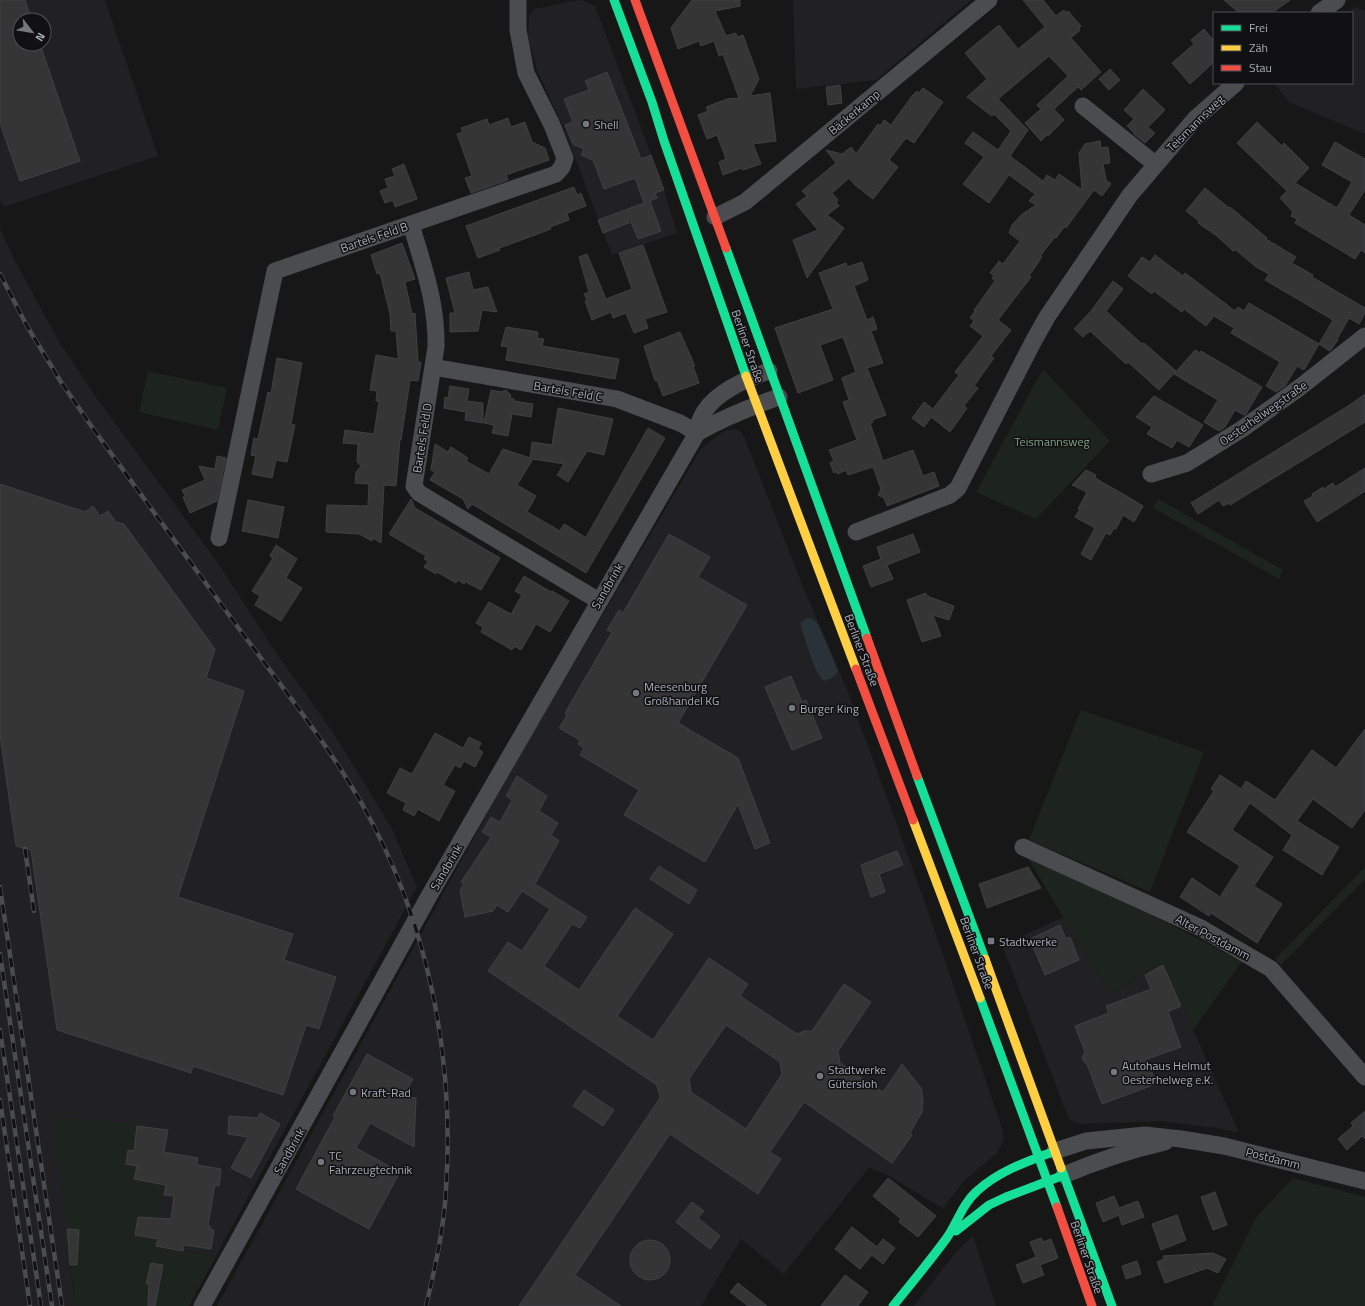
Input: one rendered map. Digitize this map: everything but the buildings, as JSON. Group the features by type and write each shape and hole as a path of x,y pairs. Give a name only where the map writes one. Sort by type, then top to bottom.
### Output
{"main road":[{"name":"Berliner Straße","path":"614,0 652,102 664,141 756,404 971,972 1048,1181 1092,1306"},
{"name":"Berliner Straße","path":"636,0 715,217 778,397 1112,1306"},
{"path":"893,1306 947,1238 961,1211 976,1192 996,1176 1055,1151"},
{"path":"947,1238 989,1206 1006,1197 1064,1175"}],"street":[{"name":"Bartels Feld B","path":"219,538 275,271 556,174 562,167 565,158 552,126 526,73 518,30 518,0"},
{"name":"Bäckerkamp","path":"715,217 745,202 989,0"},
{"path":"1320,12 1337,0"},
{"name":"Teismannsweg","path":"856,532 950,495 958,488 1032,342 1047,317 1130,194 1195,119 1235,84"},
{"path":"1082,106 1155,164"},
{"name":"Bartels Feld D","path":"411,224 432,297 437,327 436,347 414,486 419,493 599,601"},
{"name":"Oesterhelwegstraße","path":"1151,474 1187,463 1242,429 1305,384 1365,336"},
{"name":"Bartels Feld C","path":"433,367 617,400 680,423 697,433"},
{"name":"Sandbrink","path":"202,1306 429,896 697,433 701,417 714,400 747,379 769,371"},
{"path":"697,433 722,419 756,404 778,397"},
{"name":"Alter Postdamm","path":"1023,847 1200,928 1271,969 1365,1077"},
{"name":"Postdamm","path":"1055,1151 1086,1141 1144,1135 1224,1146 1365,1181"},
{"name":"Postdamm","path":"1064,1175 1092,1163 1147,1146 1181,1139"}],"shaded area":[{"path":"0,0 105,0 158,156 4,207 0,201"},
{"path":"579,0 595,6 651,154 677,233 612,255 562,124 537,70 528,38 529,15 534,9"},
{"path":"793,0 971,0 876,80 796,89"},
{"path":"1355,7 1365,11 1365,134 1289,102 1275,84 1353,84 1353,12 1349,12"},
{"path":"0,228 15,261 58,340 93,393 220,566 276,653 326,722 392,829 417,887 216,1256 161,1247 161,1176 67,1243 75,1306 0,1306"},
{"path":"736,429 743,434 806,594 847,690 892,811 1001,1125 1004,1140 997,1153 967,1178 948,1201 944,1209 884,1173 869,1168 784,1274 741,1239 701,1306 217,1306 513,766 701,449 724,431"},
{"path":"808,618 813,619 818,624 838,671 830,679 824,681 820,677 814,664 801,627 801,622"},
{"path":"1064,917 1110,994 1163,962 1239,1133 1217,1128 1161,1121 1080,1124 1070,1119 1002,945"},
{"path":"973,1236 996,1306 914,1306 956,1252"}],"green space":[{"name":"Teismannsweg","path":"1043,369 1110,441 1036,519 976,492"},
{"path":"148,371 227,388 218,430 139,412"},
{"path":"1158,499 1283,570 1279,579 1153,508"},
{"path":"1081,710 1204,752 1150,892 1029,840"},
{"path":"1027,857 1109,895 1242,962 1193,1030 1163,962 1110,994"},
{"path":"1365,867 1365,879 1281,965 1275,959"},
{"path":"54,1116 148,1126 142,1172 161,1176 161,1247 216,1256 189,1306 75,1306"},
{"path":"1293,1178 1365,1197 1365,1306 1213,1306 1257,1216"}],"railway":[{"path":"0,274 27,326 61,382 110,452 334,759 362,804 385,849 404,895 420,942 432,991 441,1040 446,1090 448,1139 445,1204 439,1248 426,1306"},
{"path":"25,849 34,911"},
{"path":"0,887 62,1306"},
{"path":"0,954 52,1306"},
{"path":"0,1030 41,1306"},
{"path":"0,1100 30,1306"}],"traffic: fast":[{"path":"614,0 652,102 664,141 746,376"},
{"path":"726,248 867,638"},
{"path":"917,776 985,959"},
{"path":"980,998 1057,1207"},
{"path":"893,1306 927,1265 946,1239 967,1202 977,1191 1004,1172 1055,1151"},
{"path":"1061,1168 1112,1306"},
{"path":"956,1231 989,1205 1064,1175"}],"traffic: slow":[{"path":"746,376 856,669"},
{"path":"913,820 980,998"},
{"path":"985,959 1061,1168"}],"traffic: jam":[{"path":"635,0 726,248"},
{"path":"867,638 917,776"},
{"path":"856,669 913,820"},
{"path":"1057,1207 1092,1306"}],"place":[{"name":"Shell","path":"586,124"},
{"name":"Meesenburg Großhandel KG","path":"636,693"},
{"name":"Burger King","path":"792,708"},
{"name":"Stadtwerke","path":"991,941"},
{"name":"Autohaus Helmut Oesterhelweg e.K.","path":"1114,1072"},
{"name":"Stadtwerke Gütersloh","path":"820,1076"},
{"name":"Kraft-Rad","path":"353,1092"},
{"name":"TC Fahrzeugtechnik","path":"321,1162"}]}
